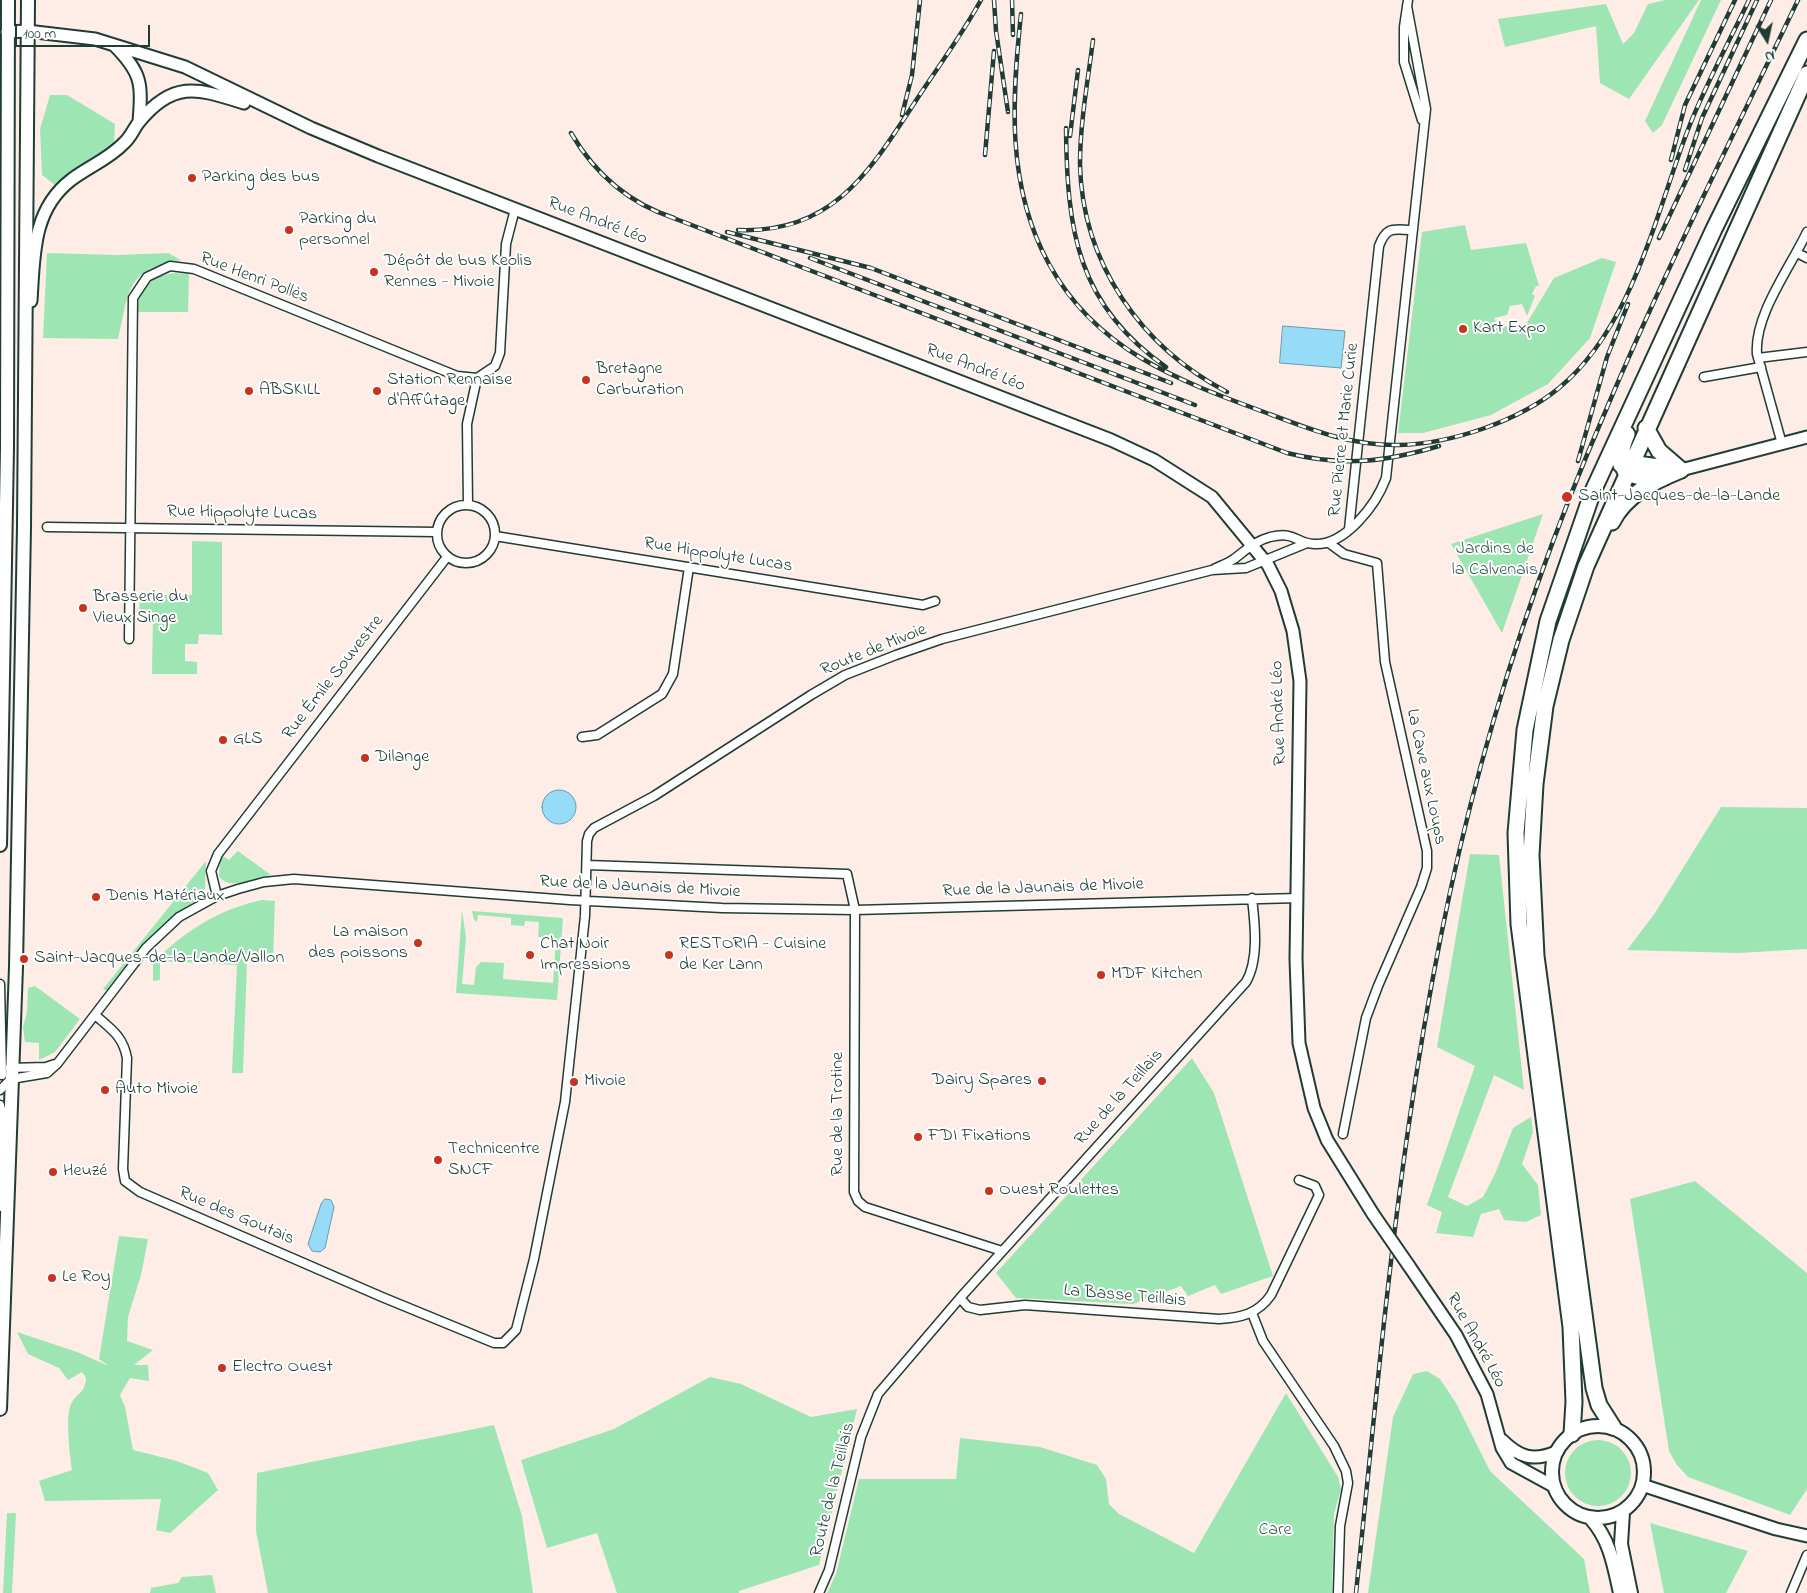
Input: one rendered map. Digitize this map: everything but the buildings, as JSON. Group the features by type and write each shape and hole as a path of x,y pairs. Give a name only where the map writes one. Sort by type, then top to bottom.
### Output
{"highway":[{"path":"1572,1434 1574,1402 1571,1327 1522,958 1516,832 1525,730 1539,654 1552,604 1593,491 1714,229 1807,40"},
{"path":"1613,1427 1599,1405 1592,1373 1536,956 1531,832 1545,706 1561,640 1578,589 1626,467 1646,428 1807,74"},
{"path":"1626,467 1623,443 1714,229"},
{"path":"1646,428 1659,451 1680,470"},
{"path":"1626,467 1644,478 1665,477"},
{"path":"1593,491 1605,476 1626,467 1680,470"},
{"path":"1545,706 1579,606 1613,519 1621,507 1633,496 1680,470"}],"main road":[{"path":"0,845 7,438 3,73 8,0"},
{"path":"0,1408 6,1243 6,1074 16,958 24,527 24,318 28,0"},
{"path":"1592,1426 1613,1427 1634,1442 1642,1456 1644,1470 1642,1485 1633,1503 1623,1512 1603,1518 1591,1519 1567,1509 1558,1497 1552,1474 1556,1452 1572,1434 1592,1426"},
{"path":"1623,1512 1621,1544 1631,1593"},
{"path":"1591,1519 1604,1536 1609,1547 1620,1593"}],"street":[{"name":"Rue Pierre et Marie Curie","path":"1408,3 1404,27 1404,62 1425,129"},
{"name":"Rue Pierre et Marie Curie","path":"1349,528 1363,516 1382,490 1386,478 1425,129 1424,94 1408,3"},
{"name":"Rue André Léo","path":"7,32 27,30 95,39 185,67 378,156 1111,440 1154,460 1212,497 1264,561 1281,591 1293,631 1300,681 1296,1004 1299,1043 1314,1108 1327,1140 1373,1214 1456,1335 1486,1394 1502,1448 1511,1463 1555,1487"},
{"path":"112,44 133,64 141,100 139,122"},
{"path":"24,318 30,307 40,221 48,202 71,180 106,158 125,143 139,122 155,105 168,96 189,90 213,92 243,103 264,105"},
{"path":"468,505 467,424 477,378 495,366 500,353 506,244 515,209"},
{"name":"Rue Pierre et Marie Curie","path":"1349,528 1379,246 1384,233 1390,230 1413,230"},
{"path":"1782,444 1758,358 1756,339 1761,321 1807,232"},
{"path":"1797,253 1807,258"},
{"name":"Rue Henri Pollès","path":"130,638 133,298 147,277 170,266 194,269 457,376 477,378"},
{"path":"1758,358 1807,352"},
{"path":"1704,377 1761,367"},
{"path":"1680,470 1807,437"},
{"path":"468,505 479,508 488,515 494,525 496,536 490,551 478,561 467,564 447,557 440,549 437,532 441,518 448,511 457,506 468,505"},
{"name":"Rue Hippolyte Lucas","path":"47,527 437,532"},
{"path":"1252,544 1269,537 1288,535 1307,543 1329,543 1349,528"},
{"name":"Rue Hippolyte Lucas","path":"496,536 923,605 935,600"},
{"name":"Route de Mivoie","path":"503,1343 516,1330 534,1259 559,1136 578,996 586,901 589,834 594,828 654,796 811,694 845,675 942,639 1212,570 1246,568 1307,543"},
{"name":"La Cave aux Loups","path":"1329,543 1344,554 1377,563 1385,662 1425,834 1428,859 1421,887 1366,1018 1343,1134"},
{"name":"Route de Mivoie","path":"1212,570 1234,559 1252,544"},
{"name":"Rue Émile Souvestre","path":"217,896 211,872 218,854 447,557"},
{"path":"582,737 597,735 662,694 673,674 689,567"},
{"name":"Rue de la Trotine","path":"587,865 847,874 855,910 854,1192 858,1201 865,1207 1002,1250"},
{"name":"Rue de la Jaunais de Mivoie","path":"6,1074 47,1073 57,1064 96,1015 146,948 165,929 179,917 217,896 264,882 294,879 586,901 722,908 855,910 1298,898"},
{"name":"Rue de la Teillais","path":"960,1298 1246,982 1252,972 1254,960 1252,898"},
{"path":"0,984 6,1074 0,1090"},
{"name":"Rue des Goutais","path":"96,1015 115,1032 124,1044 127,1058 125,1181 140,1192 382,1297 494,1343 503,1343"},
{"path":"6,1074 57,1064"},
{"path":"0,1105 3,1118 1,1192 6,1243"},
{"name":"La Basse Teillais","path":"960,1298 968,1307 980,1310 1025,1305 1218,1320 1252,1313 1263,1306 1271,1295 1319,1195 1315,1186 1299,1180"},
{"name":"Route de la Teillais","path":"819,1593 829,1570 861,1437 878,1394 960,1298"},
{"path":"1252,1313 1263,1341 1334,1446 1346,1471 1348,1489 1339,1538 1338,1593"},
{"path":"1500,1438 1515,1452 1522,1455 1538,1458 1556,1452"},
{"path":"1642,1485 1776,1529 1807,1536"},
{"path":"1791,1593 1807,1555"}],"green space":[{"path":"1665,0 1699,0 1629,99 1600,83 1596,26 1505,47 1498,19 1606,4 1623,44 1634,33 1648,4"},
{"path":"1701,0 1721,0 1662,125 1653,133 1645,121"},
{"path":"50,95 67,95 115,124 114,145 55,185 42,175 40,129"},
{"name":"Kart Expo","path":"1465,225 1471,250 1526,243 1539,286 1536,286 1532,294 1535,296 1527,316 1522,304 1510,306 1507,315 1494,318 1496,322 1512,329 1525,326 1554,278 1602,258 1616,262 1590,338 1548,384 1491,415 1423,433 1398,433 1422,232"},
{"path":"47,253 118,255 168,253 181,260 162,264 139,277 128,296 118,339 43,338"},
{"path":"175,273 189,274 188,312 138,312 140,296 147,285 159,277"},
{"name":"Jardins de la Calvenais","path":"1543,514 1502,633 1451,544"},
{"path":"192,541 222,542 222,635 199,634 198,644 185,644 185,661 197,662 197,674 152,674 153,617 139,617 140,595 192,595"},
{"path":"1721,807 1807,808 1807,949 1738,953 1627,950 1655,913"},
{"path":"238,851 271,875 236,883 223,881 219,876 220,861 223,856 229,860"},
{"path":"1470,854 1499,855 1524,1090 1494,1075 1448,1197 1467,1206 1483,1197 1495,1174 1513,1128 1531,1117 1533,1132 1522,1164 1538,1185 1541,1215 1526,1222 1504,1220 1499,1209 1481,1214 1473,1237 1436,1233 1442,1212 1427,1205 1475,1066 1437,1047"},
{"path":"206,861 205,888 201,896 153,934 107,991 103,989"},
{"path":"262,900 275,901 273,963 247,962 243,1073 232,1073 237,965 160,961 160,980 153,981 153,963 177,941 203,923 231,909"},
{"path":"462,910 466,938 462,984 474,985 476,967 481,962 504,963 503,979 553,983 556,939 538,937 539,922 525,921 524,926 511,925 511,918 478,915 477,922 474,920 472,911 563,918 557,1000 456,993"},
{"path":"35,986 80,1019 55,1052 39,1060 39,1043 25,1042 23,1027 27,1012 28,988"},
{"path":"1192,1058 1214,1093 1273,1276 1221,1294 1215,1285 1188,1296 1181,1286 1133,1304 1016,1298 996,1273"},
{"path":"1695,1181 1807,1273 1807,1489 1790,1515 1688,1477 1677,1465 1669,1451 1630,1199"},
{"path":"119,1236 148,1239 141,1275 128,1317 127,1341 153,1350 134,1365 148,1365 149,1381 130,1378 120,1395 125,1407 133,1450 177,1461 208,1473 218,1490 170,1533 156,1530 161,1499 45,1501 39,1481 72,1470 68,1436 69,1410 73,1400 84,1387 86,1378 82,1372 68,1380 59,1368 28,1354 17,1332 77,1352 109,1366 99,1359"},
{"path":"1427,1371 1440,1379 1456,1403 1490,1471 1584,1559 1590,1593 1368,1593 1393,1417 1413,1374"},
{"path":"710,1377 741,1384 811,1417 857,1409 819,1565 739,1591 739,1593 617,1593 597,1533 547,1548 521,1460 614,1429"},
{"name":"Care","path":"1286,1393 1338,1477 1341,1489 1334,1514 1332,1593 827,1593 836,1574 859,1479 956,1479 960,1438 1040,1447 1097,1465 1106,1479 1109,1504 1119,1514 1194,1553"},
{"path":"494,1425 522,1516 533,1593 268,1593 256,1531 257,1473"},
{"path":"1591,1440 1605,1440 1617,1445 1626,1454 1631,1466 1629,1486 1622,1497 1605,1506 1591,1506 1579,1501 1570,1492 1565,1480 1565,1466 1570,1454 1579,1445"},
{"path":"7,1513 16,1513 12,1593 3,1593"},
{"path":"1650,1523 1748,1551 1726,1593 1664,1593"},
{"path":"212,1575 216,1593 150,1593 151,1588 178,1583 182,1577"}],"water":[{"path":"1283,326 1345,331 1341,368 1280,363"},
{"path":"559,790 566,791 571,795 575,800 575,814 571,819 566,823 559,824 552,823 547,819 543,814 542,807 543,800 547,795 552,791"},
{"path":"325,1199 331,1200 334,1207 325,1248 320,1252 312,1251 308,1244 321,1204"}],"railway":[{"path":"902,115 912,75 920,0"},
{"path":"738,230 772,228 801,221 826,208 848,191 867,171 885,147 981,0"},
{"path":"994,0 996,31 1008,112"},
{"path":"1012,0 1013,35"},
{"path":"1671,160 1685,105 1735,0"},
{"path":"1021,14 1015,110 1019,173 1025,204 1035,234 1049,264 1068,294 1090,319 1115,340 1170,374 1232,400 1330,435 1364,443 1399,445 1419,444 1462,435 1505,420 1543,400 1559,388 1584,363 1606,333 1624,301 1653,231 1689,127 1710,79 1749,0"},
{"path":"1685,170 1702,118 1757,0"},
{"path":"1659,238 1771,0"},
{"path":"1356,1593 1389,1280 1417,1073 1434,970 1456,867 1481,765 1507,675 1537,585 1588,453 1676,255 1798,0"},
{"path":"1093,40 1080,149 1083,200 1092,235 1105,268 1122,298 1143,326 1168,351 1196,373 1227,392"},
{"path":"985,155 994,51"},
{"path":"1070,136 1078,70"},
{"path":"1066,128 1070,200 1075,232 1083,262 1096,291 1113,318 1136,343 1166,367"},
{"path":"571,133 580,148 614,185 642,204 674,218"},
{"path":"668,216 1287,453 1327,460 1364,461 1400,456 1439,446"},
{"path":"727,232 871,268 1171,383"},
{"path":"810,258 1195,405"},
{"path":"1578,461 1607,357 1628,304"}],"place":[{"name":"Parking des bus","path":"192,178"},
{"name":"Parking du personnel","path":"289,230"},
{"name":"Dépôt de bus Keolis Rennes - Mivoie","path":"374,272"},
{"name":"Kart Expo","path":"1463,329"},
{"name":"Bretagne Carburation","path":"586,380"},
{"name":"ABSKILL","path":"249,391"},
{"name":"Station Rennaise d'Affûtage","path":"377,391"},
{"name":"Saint-Jacques-de-la-Lande","path":"1567,497"},
{"name":"Brasserie du Vieux Singe","path":"83,608"},
{"name":"GLS","path":"223,740"},
{"name":"Dilange","path":"365,758"},
{"name":"Denis Matériaux","path":"96,897"},
{"name":"La maison des poissons","path":"418,943"},
{"name":"Chat Noir Impressions","path":"530,955"},
{"name":"RESTORIA - Cuisine de Ker Lann","path":"669,955"},
{"name":"Saint-Jacques-de-la-Lande/Vallon","path":"24,959"},
{"name":"MDF Kitchen","path":"1101,975"},
{"name":"Dairy Spares","path":"1042,1081"},
{"name":"Mivoie","path":"574,1082"},
{"name":"Auto Mivoie","path":"105,1090"},
{"name":"FDI Fixations","path":"918,1137"},
{"name":"Technicentre SNCF","path":"438,1160"},
{"name":"Heuzé","path":"53,1172"},
{"name":"Ouest Roulettes","path":"989,1191"},
{"name":"Le Roy","path":"52,1278"},
{"name":"Electro Ouest","path":"222,1368"}]}
